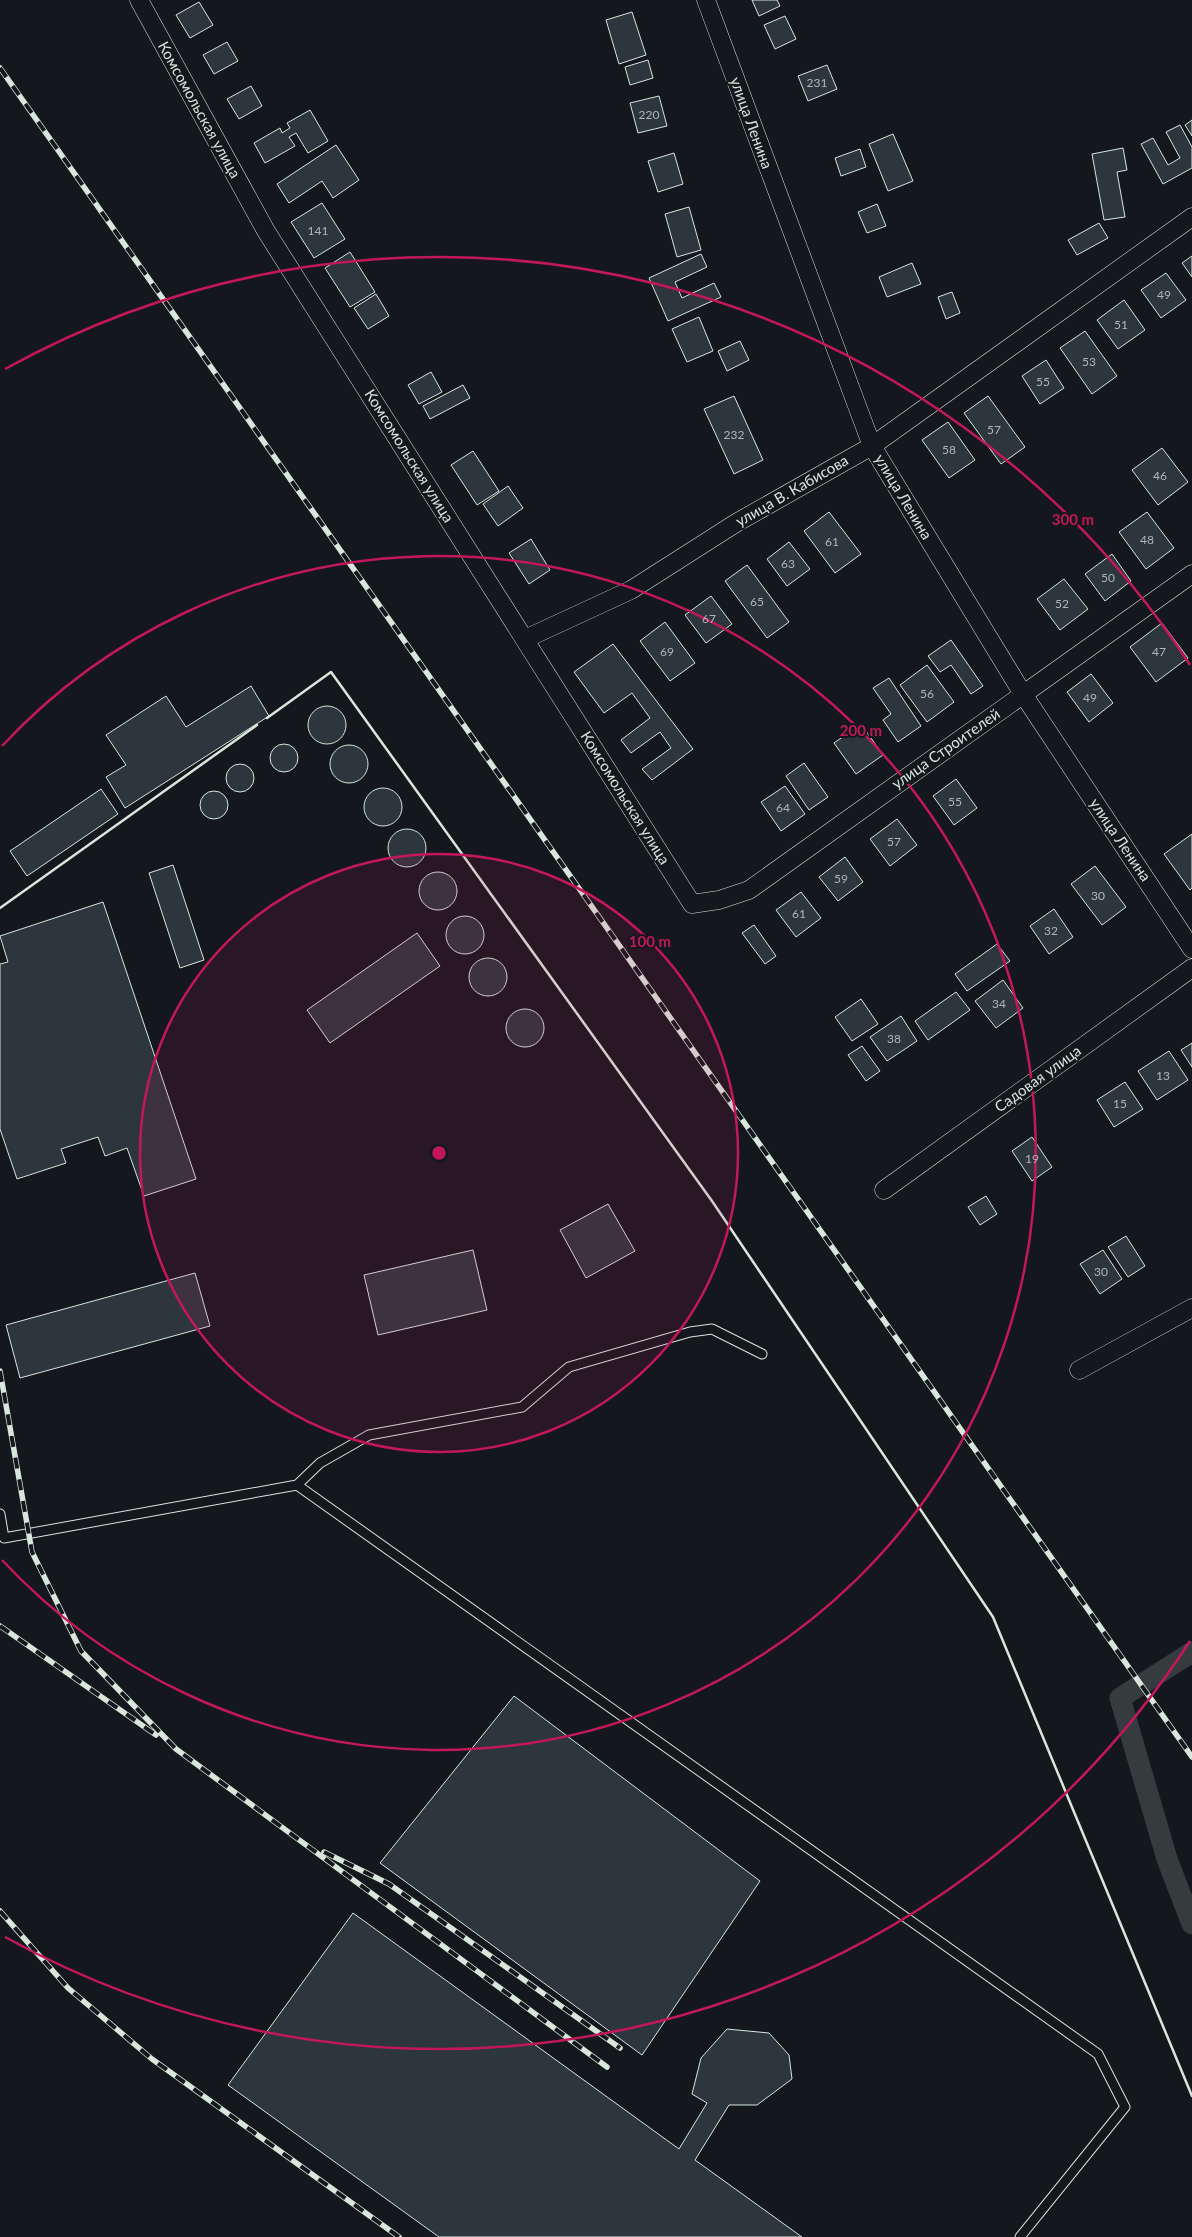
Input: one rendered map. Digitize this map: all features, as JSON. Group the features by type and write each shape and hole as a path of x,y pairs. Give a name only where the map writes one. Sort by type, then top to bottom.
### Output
{"street":[{"name":"Комсомольская улица","path":"139,0 266,231 692,904"},
{"name":"улица Ленина","path":"706,0 872,446 1023,694 1192,949"},
{"name":"улица В. Кабисова","path":"525,639 631,590 736,523 872,446 1192,217"},
{"name":"улица Строителей","path":"692,904 719,900 749,890 1192,574"},
{"name":"Садовая улица","path":"884,1190 1192,968"},
{"path":"1079,1370 1192,1308"}],"lane":[{"path":"0,1514 4,1538 297,1485 320,1463 370,1435 522,1407 569,1367 690,1332 712,1329 762,1354"},
{"path":"297,1485 1098,2054 1125,2107 1020,2237"}],"building":[{"path":"752,0 777,0 780,6 759,16"},
{"path":"199,2 213,25 190,38 176,15"},
{"path":"632,12 646,55 619,64 606,20"},
{"path":"785,16 796,39 775,49 764,25"},
{"path":"227,42 238,61 214,74 203,55"},
{"path":"648,60 653,78 630,85 625,67"},
{"path":"827,65 837,89 808,101 798,76"},
{"path":"251,86 262,106 239,119 227,99"},
{"path":"659,96 667,126 638,133 630,103"},
{"path":"310,110 328,141 308,153 296,133 289,137 295,146 265,163 254,143 280,128 282,133 290,128 287,123"},
{"path":"1192,120 1192,136 1185,125"},
{"path":"1180,125 1192,147 1192,168 1163,184 1141,144 1153,138 1168,165 1180,158 1166,132"},
{"path":"893,134 913,181 888,191 869,144"},
{"path":"336,145 359,180 333,198 322,181 289,203 277,184"},
{"path":"1123,148 1127,170 1117,172 1125,217 1104,220 1092,154"},
{"path":"860,149 866,167 841,176 835,158"},
{"path":"674,153 683,184 658,192 648,161"},
{"path":"322,203 345,239 314,258 291,222"},
{"path":"877,204 886,226 867,233 858,212"},
{"path":"689,207 701,250 677,257 665,214"},
{"path":"1099,223 1108,238 1077,255 1068,240"},
{"path":"350,252 375,292 350,307 325,268"},
{"path":"701,254 707,267 675,282 682,298 714,283 721,297 668,321 649,278"},
{"path":"1192,256 1192,277 1182,263"},
{"path":"912,263 921,284 887,297 879,277"},
{"path":"1166,273 1186,300 1161,318 1141,290"},
{"path":"952,292 960,313 946,319 938,297"},
{"path":"376,294 389,316 368,329 354,308"},
{"path":"1124,300 1145,330 1118,349 1097,320"},
{"path":"699,317 713,351 687,362 672,329"},
{"path":"1085,331 1117,376 1092,394 1060,348"},
{"path":"740,341 749,360 727,371 718,351"},
{"path":"1046,360 1064,388 1040,404 1022,376"},
{"path":"431,372 442,392 419,404 408,385"},
{"path":"463,385 470,398 430,419 423,406"},
{"path":"734,396 763,460 734,474 704,409"},
{"path":"988,396 1025,447 1001,464 964,413"},
{"path":"948,422 975,460 949,478 922,440"},
{"path":"1162,448 1188,482 1158,505 1132,470"},
{"path":"473,451 499,491 477,505 451,465"},
{"path":"508,486 523,508 498,526 483,504"},
{"path":"829,512 861,554 835,573 804,531"},
{"path":"1147,512 1174,548 1146,569 1119,532"},
{"path":"531,539 550,570 529,584 509,553"},
{"path":"789,542 810,569 787,586 767,559"},
{"path":"1112,554 1131,581 1105,601 1085,574"},
{"path":"747,565 789,622 767,638 725,581"},
{"path":"1064,579 1088,609 1060,630 1037,599"},
{"path":"711,596 732,624 706,643 685,615"},
{"path":"665,622 695,663 670,681 640,641"},
{"path":"1162,623 1188,658 1156,682 1130,647"},
{"path":"951,640 983,686 971,694 951,665 940,672 928,656"},
{"path":"613,644 693,749 652,780 642,769 671,748 660,732 631,753 621,740 650,718 632,693 604,713 574,672"},
{"path":"927,665 954,702 927,722 900,685"},
{"path":"1091,674 1113,703 1089,722 1067,692"},
{"path":"889,678 921,726 898,742 883,720 891,714 873,688"},
{"path":"251,686 269,716 125,808 106,777 126,765 106,735 166,696 186,727"},
{"path":"327,706 340,712 346,725 340,738 327,744 314,738 308,725 314,712"},
{"path":"861,724 883,755 856,774 834,743"},
{"path":"284,744 294,748 298,758 294,768 284,772 274,768 270,758 274,748"},
{"path":"349,745 362,751 368,764 362,777 349,783 336,777 330,764 336,751"},
{"path":"804,763 828,797 809,810 786,776"},
{"path":"240,764 250,768 254,778 250,788 240,792 230,788 226,778 230,768"},
{"path":"956,779 977,808 954,825 933,796"},
{"path":"785,786 805,814 781,831 761,802"},
{"path":"383,788 396,794 402,807 396,820 383,826 370,820 364,807 370,794"},
{"path":"101,789 118,814 27,876 10,851"},
{"path":"214,791 224,795 228,805 224,815 214,819 204,815 200,805 204,795"},
{"path":"897,819 917,845 890,866 870,839"},
{"path":"407,829 420,835 426,848 420,861 407,867 394,861 388,848 394,835"},
{"path":"1192,834 1192,888 1190,890 1164,854"},
{"path":"845,857 863,882 838,901 819,877"},
{"path":"173,865 204,960 180,968 149,873"},
{"path":"1095,866 1126,907 1102,925 1071,884"},
{"path":"438,872 451,878 457,891 451,904 438,910 425,904 419,891 425,878"},
{"path":"801,892 821,918 796,937 776,910"},
{"path":"103,902 196,1179 144,1196 127,1148 105,1156 98,1137 61,1149 66,1163 17,1179 0,1129 0,964 8,962 0,936"},
{"path":"1054,909 1073,937 1049,954 1030,926"},
{"path":"465,916 478,922 484,935 478,948 465,954 452,948 446,935 452,922"},
{"path":"754,925 776,956 765,964 742,933"},
{"path":"417,933 440,966 330,1043 307,1010"},
{"path":"997,944 1010,961 967,991 955,974"},
{"path":"488,958 501,964 507,977 501,990 488,996 475,990 469,977 475,964"},
{"path":"1003,980 1023,1008 996,1028 975,1001"},
{"path":"956,992 970,1010 928,1040 915,1021"},
{"path":"861,999 878,1024 852,1041 835,1017"},
{"path":"525,1009 538,1015 544,1028 538,1041 525,1047 512,1041 506,1028 512,1015"},
{"path":"901,1016 917,1041 887,1061 870,1037"},
{"path":"1192,1043 1192,1067 1181,1050"},
{"path":"862,1046 880,1071 866,1081 848,1055"},
{"path":"1169,1051 1188,1080 1157,1100 1138,1071"},
{"path":"1125,1082 1143,1109 1114,1127 1097,1100"},
{"path":"1032,1137 1052,1167 1032,1181 1012,1151"},
{"path":"986,1196 997,1214 980,1225 968,1207"},
{"path":"608,1204 635,1251 586,1278 560,1230"},
{"path":"1126,1236 1145,1266 1128,1277 1108,1247"},
{"path":"473,1250 487,1310 378,1335 364,1275"},
{"path":"1103,1250 1122,1279 1100,1294 1080,1264"},
{"path":"195,1273 210,1326 20,1378 6,1325"},
{"path":"514,1696 760,1881 642,2055 380,1863"},
{"path":"353,1913 679,2149 707,2103 692,2094 701,2058 727,2029 769,2033 789,2055 792,2079 757,2105 729,2105 695,2160 802,2237 439,2237 228,2085"}],"waterway":[{"path":"1192,1652 1120,1698 1167,1859 1192,1924"}],"railway":[{"path":"0,68 1192,1757"},
{"path":"0,1371 32,1552 81,1651 176,1749 607,2067"},
{"path":"0,1626 156,1735"},
{"path":"324,1852 389,1884 620,2048"},
{"path":"0,1911 68,1988 152,2059 399,2237"}],"wall":[{"path":"267,718 331,672 712,1201 993,1617 1192,2096"},
{"path":"0,908 257,725"}]}
